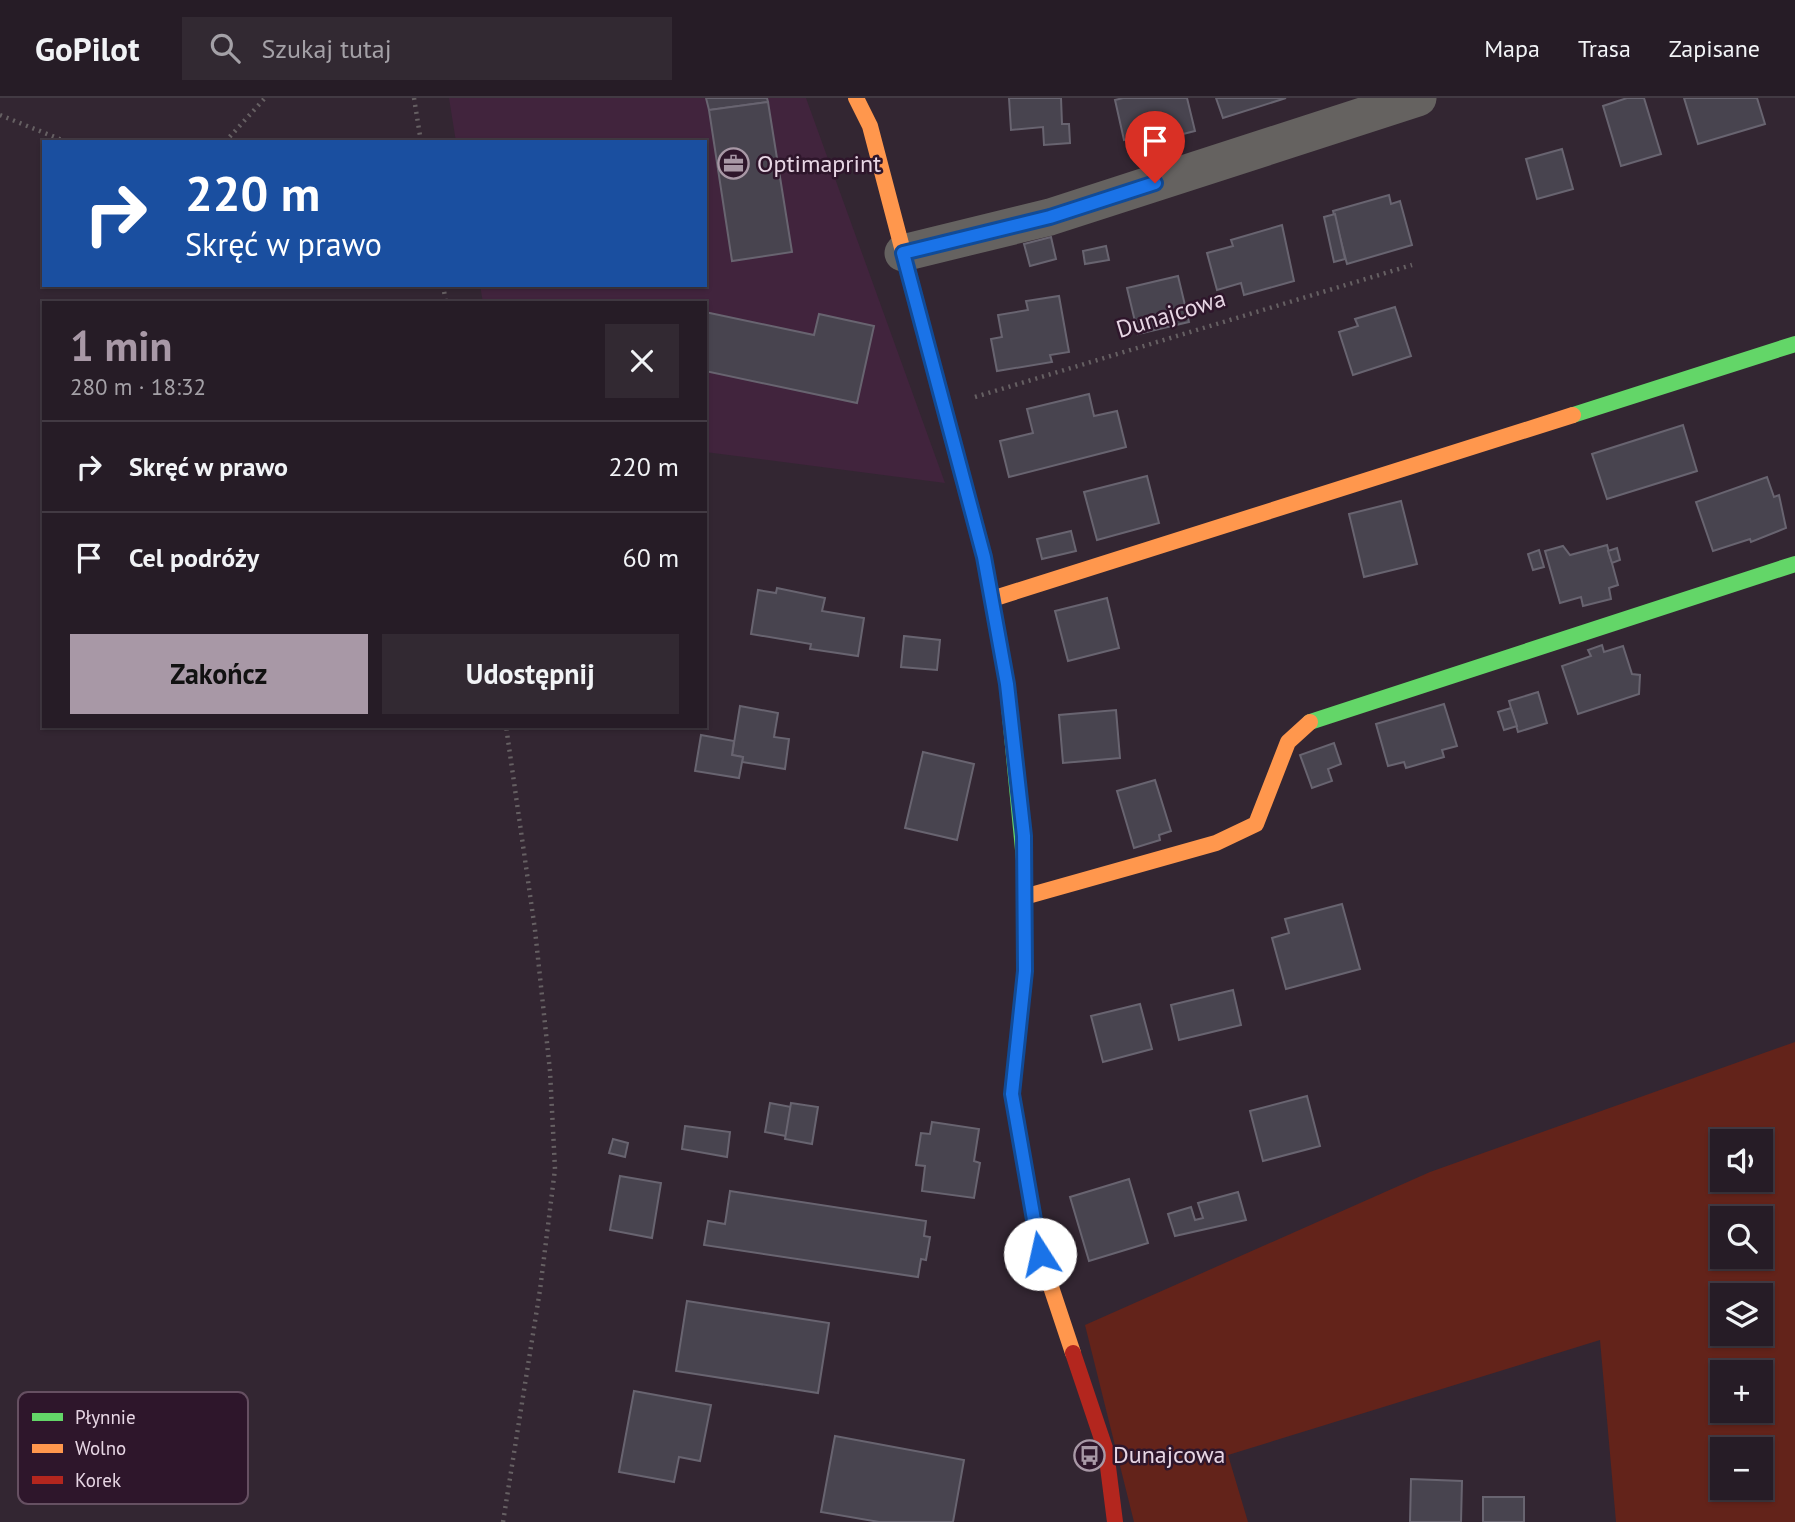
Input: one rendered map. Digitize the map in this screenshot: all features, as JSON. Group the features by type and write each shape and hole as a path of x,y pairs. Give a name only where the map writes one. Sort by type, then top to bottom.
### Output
{"street":[{"path":"856,98 870,126 984,557 992,599 1009,698 1024,836 1025,971 1012,1094 1040,1254 1106,1451 1115,1522"},
{"path":"903,253 1050,217 1418,98"},
{"path":"992,599 1795,344"},
{"path":"1024,897 1216,843 1256,824 1288,742 1314,718 1795,564"}],"path":[{"path":"227,140 265,98"},
{"path":"414,98 421,140"},
{"path":"0,115 62,140"},
{"name":"Dunajcowa","path":"944,406 1412,265"},
{"path":"503,1522 540,1290 555,1169 550,1071 535,930 506,728"}],"shaded area":[{"path":"449,98 806,98 945,483 707,452 707,301 483,301 480,287 707,287 707,140 456,140"},
{"path":"1795,1042 1795,1522 1616,1522 1600,1340 1228,1455 1248,1522 1134,1522 1085,1325 1430,1172"}],"building":[{"path":"706,98 767,98 768,102 709,110"},
{"path":"1009,98 1061,98 1062,124 1069,124 1070,143 1044,145 1043,127 1011,130"},
{"path":"1187,98 1195,131 1143,144 1140,135 1124,140 1115,100"},
{"path":"1216,98 1286,98 1223,118"},
{"path":"1627,98 1644,98 1661,154 1621,166 1603,106"},
{"path":"1684,98 1757,98 1765,124 1698,144"},
{"path":"768,102 792,252 732,261 709,110"},
{"path":"1562,149 1573,189 1537,199 1526,159"},
{"path":"1389,195 1391,204 1400,201 1412,245 1347,264 1333,211"},
{"path":"1335,214 1345,259 1334,262 1324,217"},
{"path":"1282,225 1294,281 1244,295 1241,283 1217,290 1207,253 1233,246 1231,240"},
{"path":"1051,237 1056,259 1030,266 1024,244"},
{"path":"1106,246 1109,260 1085,264 1083,251"},
{"path":"1178,276 1189,322 1138,334 1127,288"},
{"path":"1059,296 1069,352 1050,355 1052,362 997,371 991,339 1002,337 998,315 1028,310 1026,301"},
{"path":"1395,307 1411,356 1353,375 1339,332 1358,326 1355,319"},
{"path":"707,312 814,335 819,314 874,326 857,403 707,371"},
{"path":"1089,394 1094,416 1117,411 1126,447 1009,477 1000,441 1033,433 1027,409"},
{"path":"1683,425 1697,471 1607,499 1592,454"},
{"path":"1147,476 1159,523 1097,540 1084,492"},
{"path":"1767,477 1774,497 1779,495 1786,528 1751,542 1750,539 1713,551 1696,502"},
{"path":"1401,501 1417,564 1364,577 1349,514"},
{"path":"1071,531 1076,551 1042,559 1037,539"},
{"path":"1607,545 1618,585 1609,588 1611,599 1583,606 1581,597 1560,603 1545,551 1563,546 1570,555"},
{"path":"1617,548 1620,560 1612,563 1608,551"},
{"path":"1539,550 1544,567 1533,570 1528,554"},
{"path":"777,588 825,598 822,611 864,618 858,656 810,649 811,644 751,634 758,590 776,593"},
{"path":"1107,598 1119,648 1068,661 1055,611"},
{"path":"904,636 940,640 937,670 901,667"},
{"path":"1602,645 1604,652 1623,646 1632,674 1640,675 1639,694 1578,714 1562,666 1591,656 1588,650"},
{"path":"1538,692 1547,723 1518,732 1509,701"},
{"path":"1444,704 1457,746 1442,750 1444,757 1406,768 1404,762 1388,766 1376,724"},
{"path":"740,706 778,713 774,737 789,739 785,769 742,762 743,757 732,755"},
{"path":"1511,708 1517,726 1504,730 1498,712"},
{"path":"1116,710 1120,758 1063,763 1059,715"},
{"path":"701,735 734,741 732,755 743,757 739,778 695,771"},
{"path":"1334,743 1341,764 1328,769 1332,781 1312,788 1300,755"},
{"path":"923,752 974,764 957,840 905,828"},
{"path":"1155,780 1171,831 1159,835 1160,840 1134,848 1117,791"},
{"path":"1342,904 1360,969 1286,989 1272,938 1289,933 1285,919"},
{"path":"1233,990 1241,1025 1179,1040 1171,1005"},
{"path":"1140,1004 1152,1049 1103,1062 1091,1016"},
{"path":"1307,1096 1320,1146 1263,1161 1250,1111"},
{"path":"770,1103 791,1107 786,1136 765,1132"},
{"path":"791,1103 818,1107 812,1144 785,1139"},
{"path":"932,1122 979,1129 974,1161 980,1163 974,1198 922,1191 925,1166 916,1165 921,1133 930,1134"},
{"path":"685,1126 730,1132 727,1157 682,1149"},
{"path":"613,1139 628,1143 625,1157 609,1153"},
{"path":"620,1176 661,1183 652,1238 610,1230"},
{"path":"1129,1179 1148,1243 1089,1261 1070,1197"},
{"path":"730,1191 926,1221 924,1236 930,1237 926,1260 921,1259 918,1277 704,1245 708,1221 725,1224"},
{"path":"1238,1192 1246,1220 1175,1236 1168,1214 1191,1207 1195,1220 1203,1218 1198,1203"},
{"path":"687,1301 829,1323 818,1393 676,1371"},
{"path":"634,1391 711,1405 700,1461 679,1457 674,1482 619,1472"},
{"path":"835,1436 964,1460 953,1522 879,1522 821,1512"},
{"path":"1411,1479 1462,1481 1461,1522 1410,1522"},
{"path":"1483,1497 1524,1497 1524,1522 1483,1522"}],"traffic: fast":[{"path":"1573,415 1795,344"},
{"path":"956,453 984,557 1007,684 1024,860"},
{"path":"1310,722 1795,564"}],"traffic: slow":[{"path":"856,98 870,126 956,453"},
{"path":"992,599 1573,415"},
{"path":"1024,897 1216,843 1256,824 1288,742 1310,722"},
{"path":"1024,860 1025,971 1012,1095 1040,1254 1073,1353"}],"traffic: jam":[{"path":"1073,1353 1106,1451 1115,1522"}],"place":[{"name":"Optimaprint","path":"734,164"},
{"name":"Dunajcowa","path":"1090,1455"}],"route":[{"path":"1040,1254 1012,1094 1025,971 1024,836 1007,684 984,557 903,253 1050,217 1155,183"}]}
